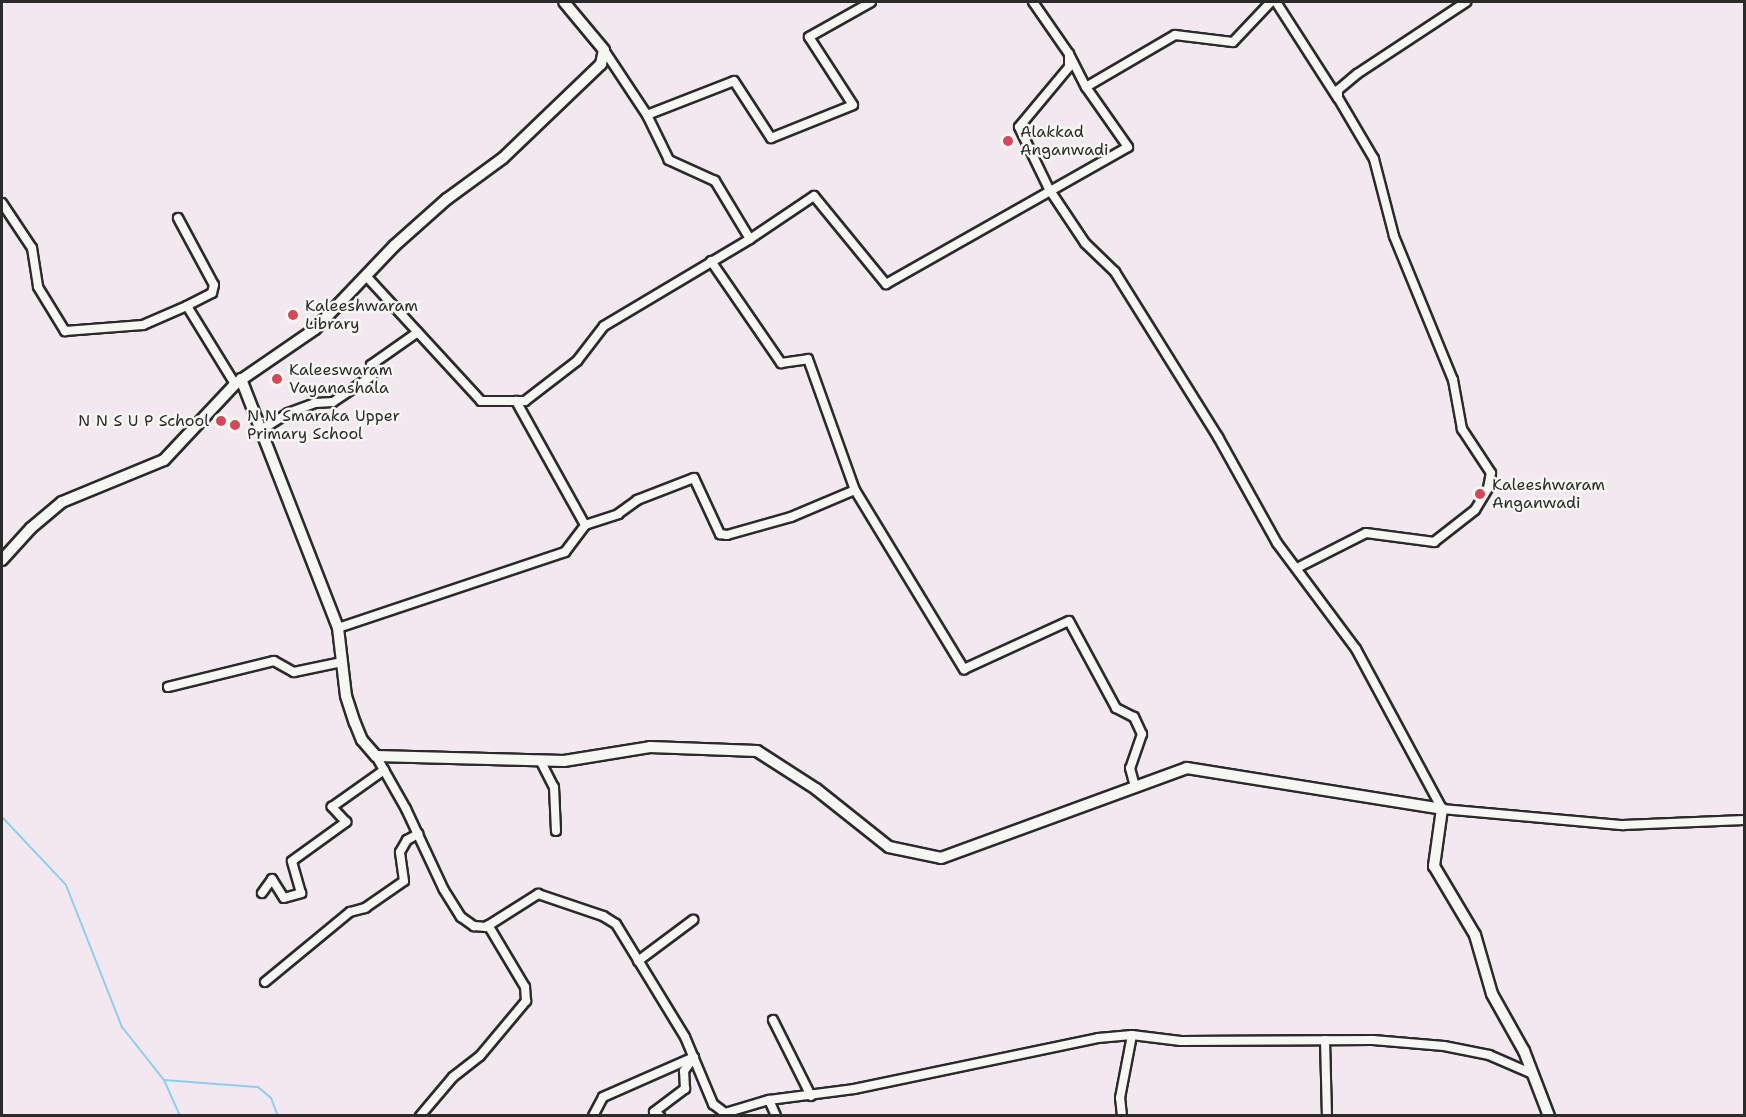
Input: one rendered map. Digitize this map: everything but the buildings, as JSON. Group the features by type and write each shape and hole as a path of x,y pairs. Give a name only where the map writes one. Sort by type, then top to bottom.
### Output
{"street":[{"path":"564,2 604,50 647,115 669,160 715,181 750,239"},
{"path":"647,115 734,81 771,138 853,105 809,37 871,2"},
{"path":"366,277 481,401 525,401 577,361 604,326 750,239 814,196 886,284 1049,189 1128,147 1086,87 1069,54 1033,2"},
{"path":"1086,87 1175,35 1233,42 1274,2 1338,98 1374,159 1394,236 1453,380 1462,429 1491,473 1488,488 1475,510 1434,542 1366,533 1297,568"},
{"path":"1338,98 1338,90 1356,74 1466,2"},
{"path":"2,560 31,528 62,502 164,460 238,381 315,328 447,198 503,158 601,64 604,50"},
{"path":"1069,54 1069,67 1019,127 1049,189 1085,243 1120,280 1218,437 1277,543 1356,649 1442,809 1434,866 1475,935 1492,994 1533,1074 1548,1116"},
{"path":"2,203 32,248 38,287 65,331 143,326 212,293 214,285 178,218"},
{"path":"711,261 781,363 808,359 855,490 964,669 1069,621 1116,708 1134,717 1142,734 1130,768 1136,787"},
{"path":"187,306 238,381 261,430 338,628 342,663 355,723 362,740 376,756 384,770 457,912 474,926 488,925 532,894 541,894 612,920 694,1057 718,1109 725,1113 769,1100 811,1096 961,1069 1098,1038 1132,1035 1201,1041 1325,1040 1444,1046 1489,1055 1533,1074"},
{"path":"261,430 306,406 333,402 372,376 371,365 418,332"},
{"path":"516,401 585,525"},
{"path":"338,628 565,552 585,525 618,514 637,500 694,478 720,534 727,535 791,517 855,490"},
{"path":"168,687 274,661 294,672 342,663"},
{"path":"376,756 564,761 650,747 757,752 816,789 889,847 941,858 1187,768 1442,809 1623,825 1744,820"},
{"path":"540,760 554,787 556,831"},
{"path":"262,893 272,879 284,898 301,893 292,861 346,822 332,807 384,770"},
{"path":"265,982 350,912 365,909 404,881 400,852 407,840 418,834"},
{"path":"638,961 693,920"},
{"path":"420,1116 453,1077 480,1056 526,1000 525,987 488,925"},
{"path":"773,1020 811,1096"},
{"path":"1122,1116 1120,1098 1132,1035"},
{"path":"1325,1040 1327,1116"},
{"path":"593,1116 603,1097 694,1057"},
{"path":"660,1116 654,1112 685,1089 684,1071 694,1057"},
{"path":"769,1100 776,1116"}],"waterway":[{"path":"2,817 66,885 122,1027 164,1080 258,1087 271,1098 278,1116"},
{"path":"164,1080 180,1116"}],"place":[{"name":"Alakkad Anganwadi","path":"1008,141"},
{"name":"Kaleeshwaram Library","path":"293,315"},
{"name":"Kaleeswaram Vayanashala","path":"277,379"},
{"name":"N N S U P School","path":"221,421"},
{"name":"N N Smaraka Upper Primary School","path":"235,425"},
{"name":"Kaleeshwaram Anganwadi","path":"1480,494"}]}
